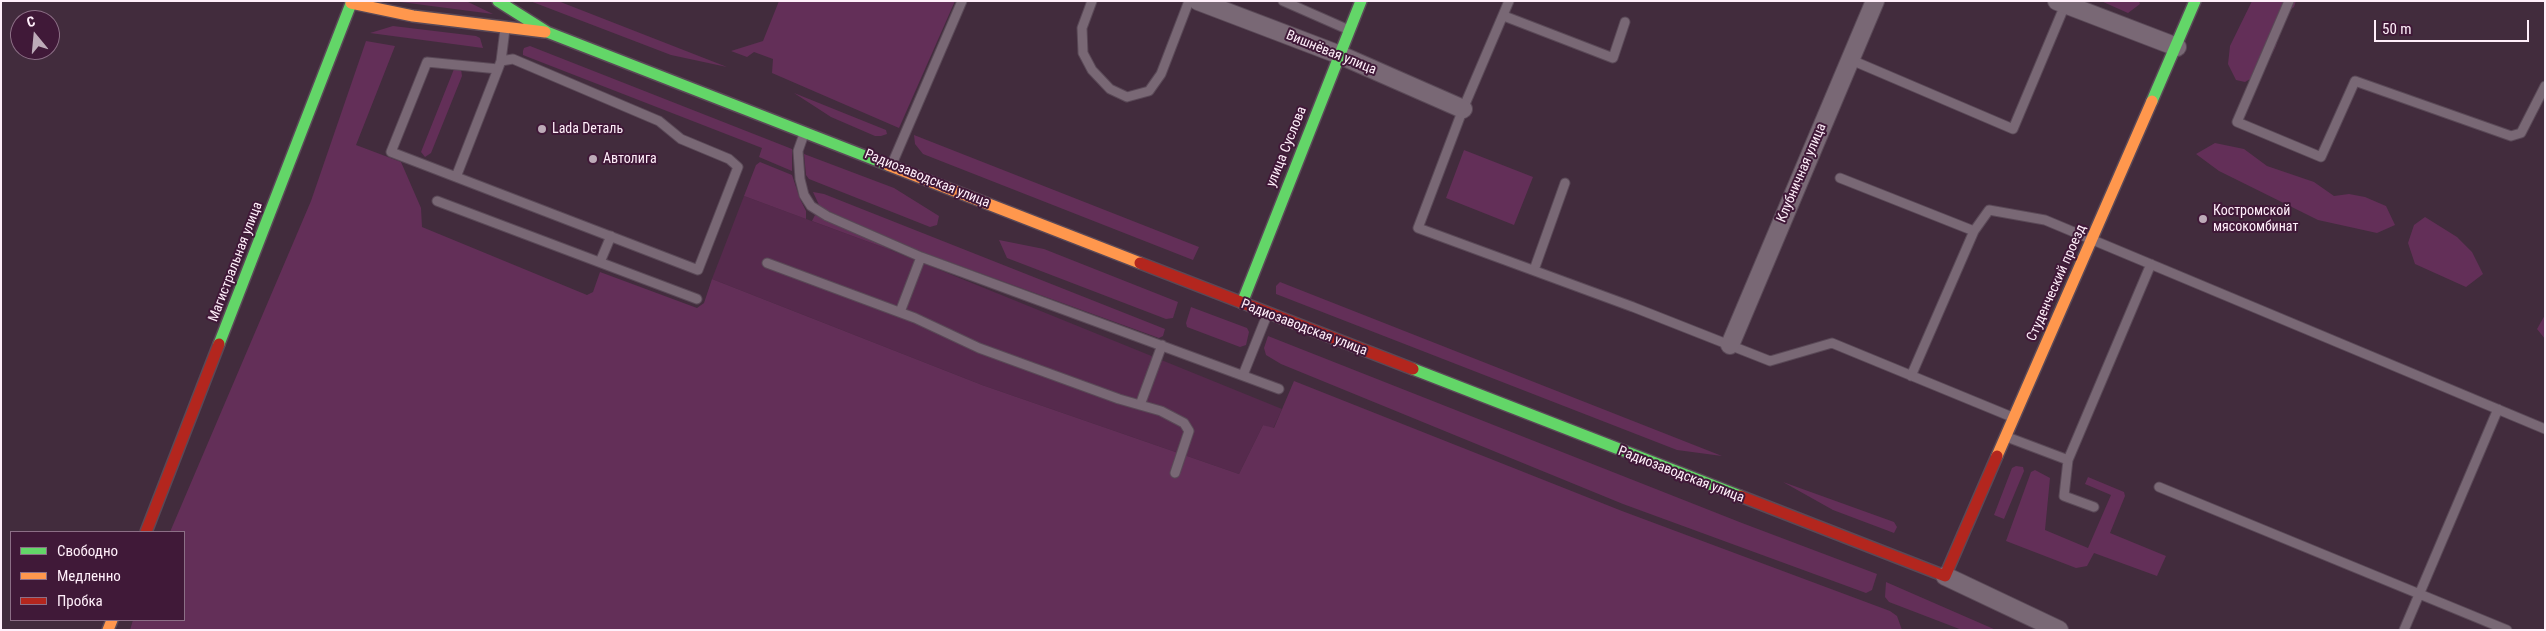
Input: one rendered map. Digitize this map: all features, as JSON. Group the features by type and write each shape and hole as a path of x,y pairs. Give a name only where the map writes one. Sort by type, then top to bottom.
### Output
{"main road":[{"name":"улица Суслова","path":"1242,304 1361,1"},
{"name":"Студенческий проезд","path":"1945,576 2177,47 2195,1"},
{"name":"Радиозаводская улица","path":"350,2 413,16 547,32"},
{"name":"Магистральная улица","path":"146,531 350,2"},
{"name":"Радиозаводская улица","path":"504,3 547,32 892,164 1242,304 1945,576"}],"street":[{"name":"Вишнёвая улица","path":"1198,1 1340,55 1463,109"},
{"name":"Клубничная улица","path":"1730,345 1875,1"},
{"path":"2061,3 2177,47"},
{"name":"Радиозаводская улица","path":"1945,576 2059,630"}],"lane":[{"path":"892,164 962,1"},
{"path":"1092,1 1082,28 1083,52 1092,70 1110,89 1127,97 1149,91 1160,74 1189,1"},
{"path":"1283,1 1349,30"},
{"path":"1509,1 1463,109 1418,228 1534,270 1770,361 1832,343 2015,418"},
{"path":"2288,1 2237,122 2321,157 2355,81 2511,136 2521,133 2545,86"},
{"path":"1849,59 2013,128 2061,3"},
{"path":"1504,16 1613,58 1626,22"},
{"path":"456,177 500,65 505,27"},
{"path":"513,60 659,121 681,139 729,159 738,167 698,270 456,177 391,152 427,62 500,65 513,60"},
{"path":"805,131 798,151 800,179 804,195 811,206 827,216 920,257 1279,388"},
{"path":"1840,178 1974,231"},
{"path":"1534,270 1565,183"},
{"path":"436,201 697,299"},
{"path":"1911,376 1974,231 1989,210 2045,220 2545,429"},
{"path":"600,262 611,236"},
{"path":"900,312 920,257"},
{"path":"767,263 900,312 979,348 1161,411 1184,423 1189,431 1175,473"},
{"path":"2094,507 2064,496 2068,460 2151,264"},
{"path":"1243,375 1268,314"},
{"path":"1140,405 1162,345"},
{"path":"2404,630 2498,409"},
{"path":"2007,437 2068,460"},
{"path":"2160,487 2506,630"}],"shaded area":[{"path":"393,1 466,1 493,14"},
{"path":"530,1 558,1 727,67 671,55"},
{"path":"779,1 955,1 899,128 772,73 773,59 754,52 747,57 731,51 763,41"},
{"path":"2101,1 2139,1 2140,4 2128,13"},
{"path":"2252,1 2296,1 2294,7 2283,15 2276,46 2269,60 2257,75 2245,82 2236,80 2228,64 2230,46"},
{"path":"393,26 476,36 480,38 483,48 370,33"},
{"path":"366,41 395,46 356,145 401,162 421,208 422,227 587,295 593,292 600,272 697,308 704,303 712,279 982,385 1239,474 1263,425 1274,428 1294,381 1622,511 1890,611 1897,616 1902,630 130,630 133,621 185,621 185,531 170,531 311,201"},
{"path":"530,46 792,149 792,171 759,157 762,148 523,55 524,48"},
{"path":"454,69 461,69 462,76 431,153 425,157 421,152"},
{"path":"794,93 886,130 887,134 875,136 831,117"},
{"path":"914,135 1199,247 1193,260 923,154 915,144"},
{"path":"2215,143 2244,149 2267,166 2314,182 2334,196 2349,194 2365,197 2386,206 2395,225 2377,233 2318,220 2219,171 2196,154"},
{"path":"1464,150 1533,177 1514,225 1446,198"},
{"path":"804,154 894,188 939,216 937,225 930,227 809,179 806,175"},
{"path":"760,162 792,175 806,211 806,219 744,196 756,165"},
{"path":"813,192 824,194 1165,329 1163,336 1159,338 922,252 820,207"},
{"path":"744,196 893,251 1282,409 1273,429 1263,425 1239,474 982,385 712,279"},
{"path":"815,215 875,242 893,251 812,221"},
{"path":"2425,217 2457,237 2472,252 2483,274 2466,287 2415,264 2408,243 2414,225"},
{"path":"999,240 1044,249 1178,302 1173,318 1166,319 1007,258"},
{"path":"1280,282 1722,456 1677,450 1276,294 1276,286"},
{"path":"1191,307 1247,328 1249,332 1246,345 1240,347 1187,327 1186,323"},
{"path":"2545,315 2545,339 2537,329"},
{"path":"1268,336 1742,523 1877,574 1872,590 1866,593 1623,504 1281,364 1266,355 1264,348"},
{"path":"2016,466 2023,467 2024,471 2004,519 1994,515 2012,468"},
{"path":"2035,470 2050,478 2045,530 2088,548 2111,495 2085,484 2088,477 2124,492 2125,496 2110,533 2166,556 2157,576 2094,553 2087,566 2076,568 2006,541 2031,472"},
{"path":"1783,482 1894,522 1897,527 1894,533 1833,510"},
{"path":"1886,582 1996,630 1962,630 1889,602 1885,597"}],"traffic: fast":[{"path":"219,344 352,1"},
{"path":"498,1 547,32 888,165"},
{"path":"1242,303 1361,1"},
{"path":"2152,101 2195,1"},
{"path":"1413,369 1740,496"}],"traffic: slow":[{"path":"351,3 413,16 545,32"},
{"path":"1997,456 2152,101"},
{"path":"888,165 1140,263"},
{"path":"108,630 112,621"}],"traffic: jam":[{"path":"1140,263 1413,369"},
{"path":"146,531 219,344"},
{"path":"1740,496 1945,576 1997,456"}],"place":[{"name":"Lada Dеталь","path":"542,129"},
{"name":"Автолига","path":"593,159"},
{"name":"Костромской мясокомбинат","path":"2203,219"}]}
